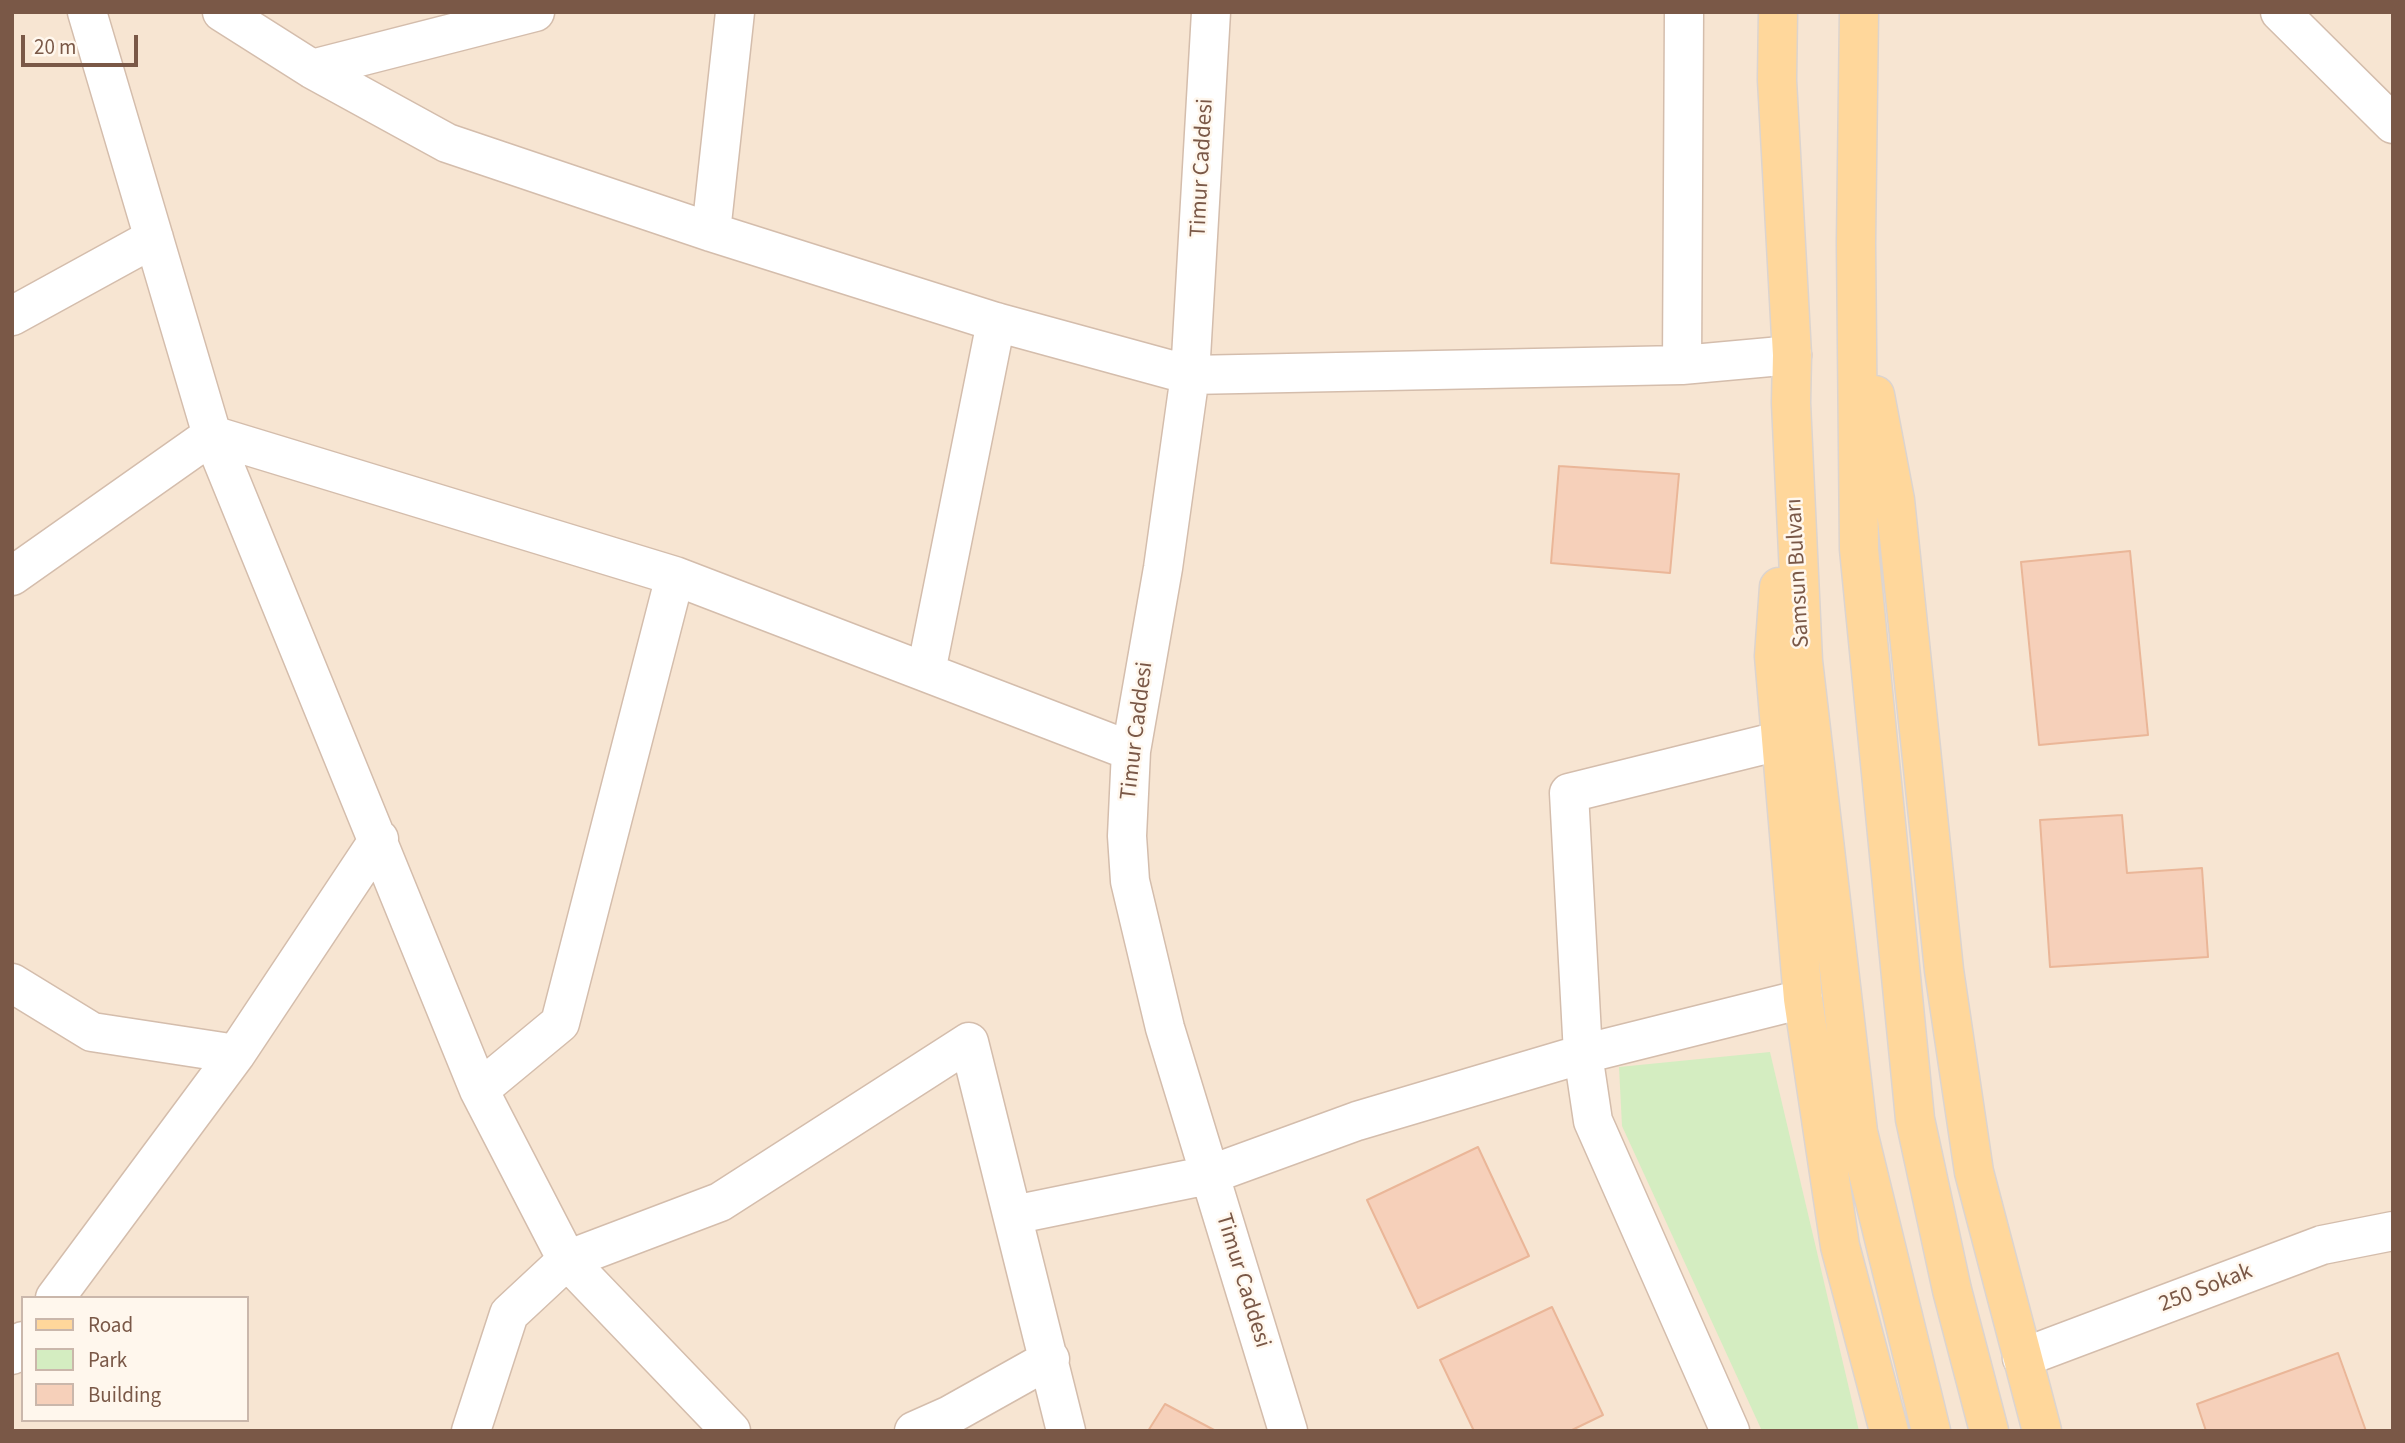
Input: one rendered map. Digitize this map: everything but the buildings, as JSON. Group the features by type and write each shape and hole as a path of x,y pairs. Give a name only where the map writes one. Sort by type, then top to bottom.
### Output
{"main road":[{"name":"Samsun Bulvarı","path":"1778,12 1777,80 1792,355 1791,403 1803,661 1858,1132 1931,1431"},
{"path":"1859,12 1856,294 1859,549 1915,1119 1952,1290 1989,1431"},
{"path":"1856,294 1895,500 1944,970 1973,1172 2042,1431"},
{"path":"1791,403 1774,656 1779,741 1803,999 1840,1246 1889,1431"}],"street":[{"path":"87,12 212,435 379,839 479,1090 568,1261 732,1431"},
{"path":"222,12 312,69 447,143 710,232 996,322 1190,375 1682,365 1792,355"},
{"path":"312,69 535,12"},
{"path":"710,232 735,12"},
{"name":"Timur Caddesi","path":"1211,12 1190,375 1163,568 1131,751 1128,836 1130,881 1162,1015 1287,1431"},
{"path":"1682,365 1684,12"},
{"path":"2280,12 2393,124"},
{"path":"12,316 154,237"},
{"path":"926,672 996,322"},
{"path":"212,435 675,576 1131,751"},
{"path":"12,576 212,435"},
{"path":"479,1090 560,1023 675,576"},
{"path":"1730,1431 1593,1121 1583,1054 1569,793 1779,741"},
{"path":"56,1296 236,1054 379,839"},
{"path":"12,983 92,1032 236,1054"},
{"path":"1013,1216 1209,1175 1357,1121 1583,1054 1803,999"},
{"path":"471,1431 509,1314 568,1261 720,1202 969,1042 1066,1431"},
{"name":"250 Sokak","path":"2022,1358 2322,1245 2393,1231"},
{"path":"914,1431 950,1415 1050,1359"}],"shaded area":[{"path":"12,12 2393,12 2393,1431 12,1431"}],"green space":[{"path":"1770,1052 1859,1431 1762,1431 1622,1126 1619,1067"}]}
